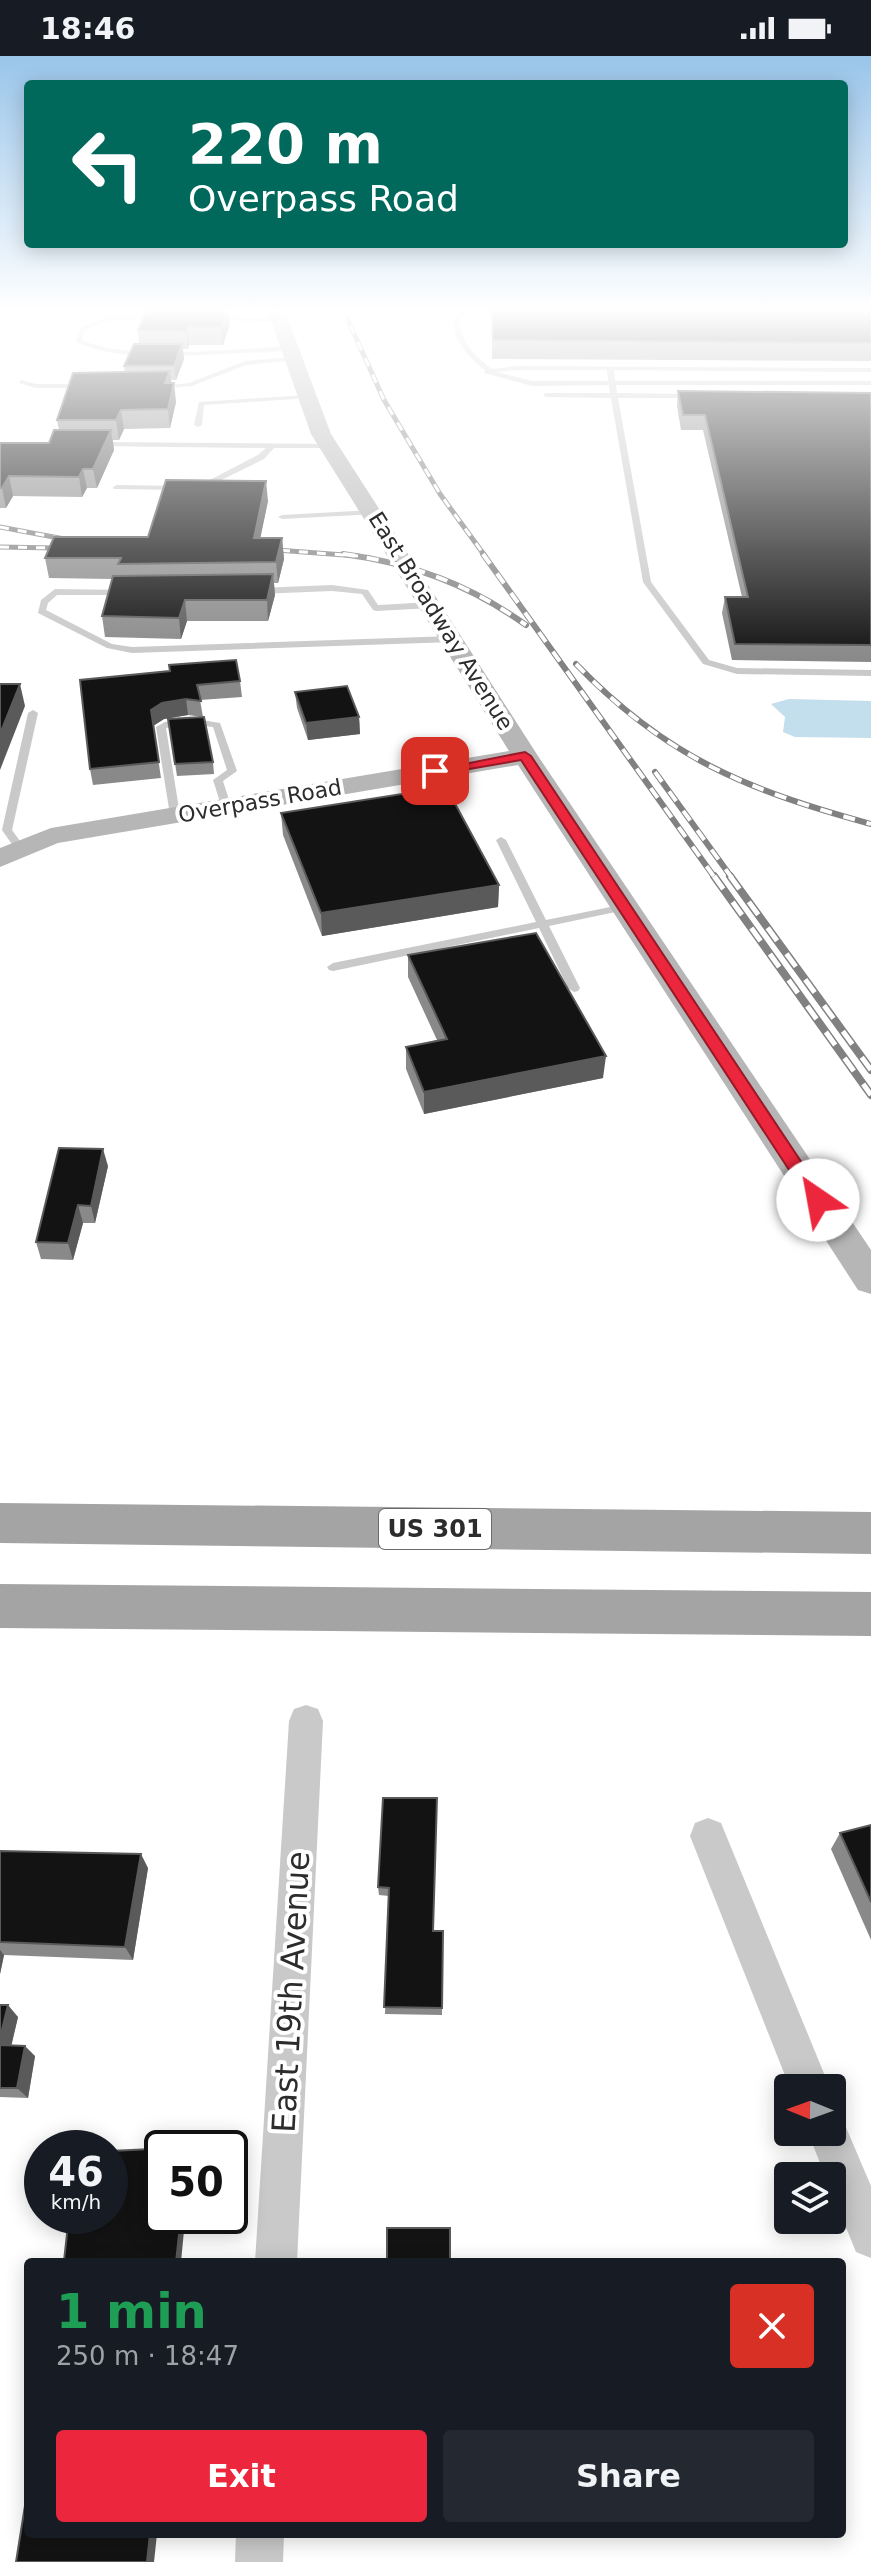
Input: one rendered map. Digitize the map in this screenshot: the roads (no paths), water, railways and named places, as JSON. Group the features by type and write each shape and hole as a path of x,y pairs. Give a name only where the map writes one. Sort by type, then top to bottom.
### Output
{"main road":[{"name":"East Broadway Avenue","path":"320,426 329,446 525,756 871,1280"},
{"name":"Overpass Road","path":"10,853 51,836 525,756"},
{"name":"US 301","path":"0,1523 871,1533"},
{"path":"0,1606 871,1614"}],"street":[{"name":"East 19th Avenue","path":"276,2258 306,1721"},
{"path":"708,1836 804,2074"},
{"path":"834,2146 871,2237"},
{"path":"259,2562 260,2538"}],"lane":[{"path":"619,426 647,582 706,662 737,671 871,673"},
{"path":"84,444 329,446"},
{"path":"117,487 205,488 261,457 272,445"},
{"path":"282,517 373,512"},
{"path":"244,591 332,588 365,592 376,608 432,605"},
{"path":"134,592 55,592 44,602 41,611 110,646 132,650 253,647 318,641 453,639"},
{"path":"10,853 7,830 33,713"},
{"path":"175,815 161,727 175,722 197,719 217,725 232,771 218,780 226,806"},
{"path":"501,840 574,988"},
{"path":"333,967 625,907"}],"water":[{"path":"789,699 871,701 871,738 795,737 783,732 785,717 771,704"}],"railway":[{"path":"399,426 440,494 485,556"},
{"path":"0,527 75,541"},
{"path":"0,547 55,548"},
{"path":"263,549 353,556"},
{"path":"343,554 353,556"},
{"path":"483,554 715,878"},
{"path":"353,556 358,556"},
{"path":"353,556 393,563 462,587 526,625"},
{"path":"576,664 643,724 711,766 785,798 871,824"},
{"path":"655,772 732,878"},
{"path":"714,876 871,1095"},
{"path":"730,876 871,1070"}]}
